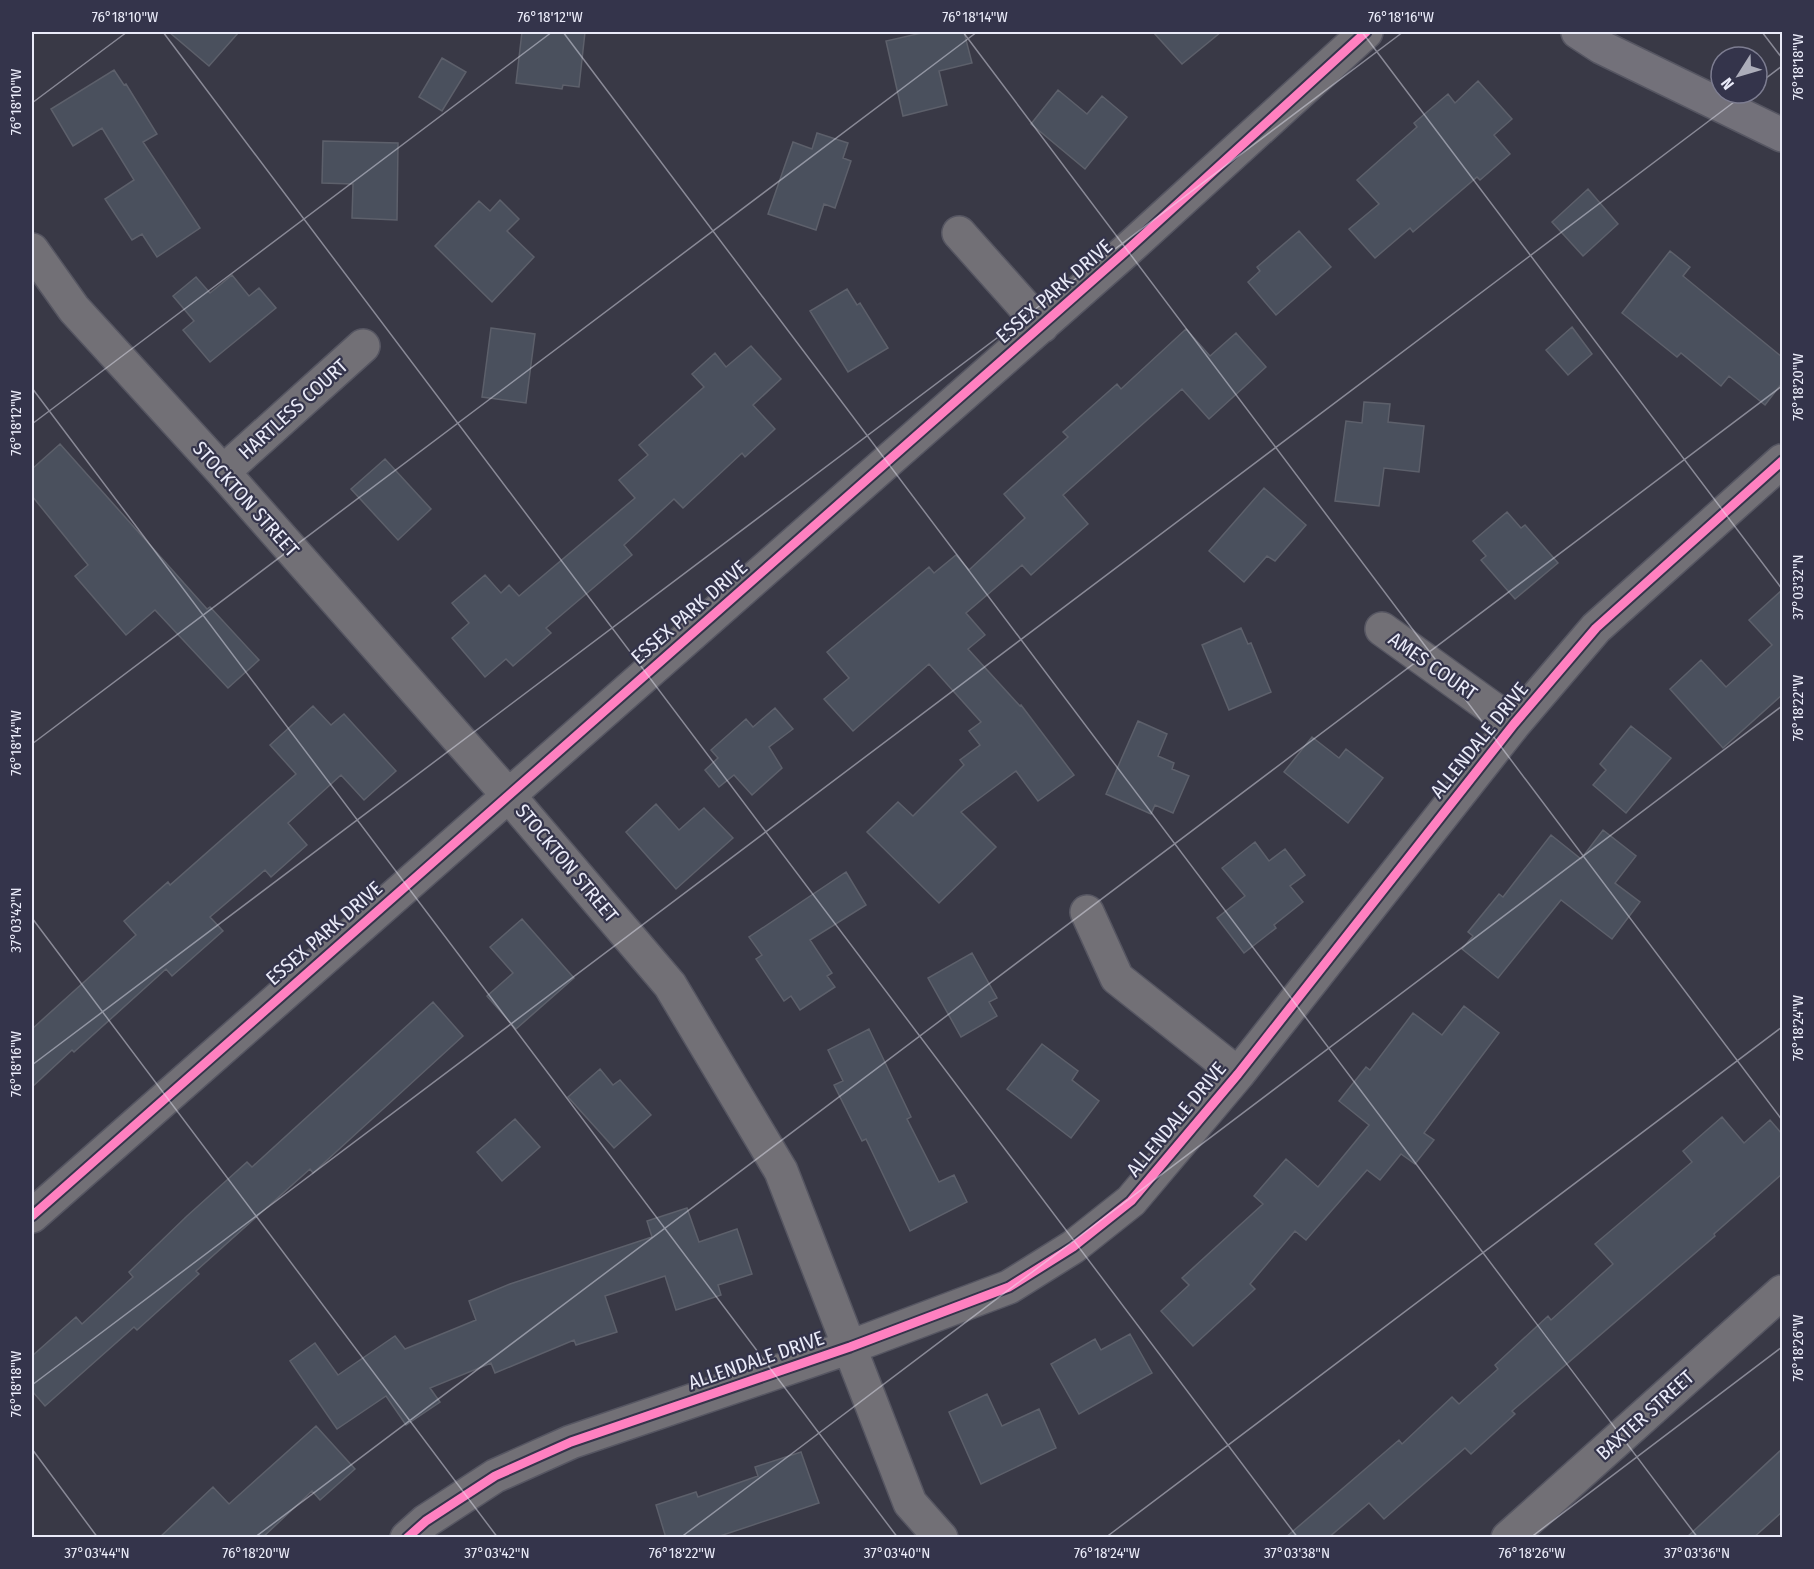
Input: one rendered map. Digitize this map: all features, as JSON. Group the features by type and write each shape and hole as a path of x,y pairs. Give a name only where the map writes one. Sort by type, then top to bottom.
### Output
{"main road":[{"path":"1578,32 1601,47 1782,135"}],"street":[{"name":"ESSEX PARK DRIVE","path":"32,1216 1042,326 1366,32"},
{"path":"959,233 1042,326"},
{"name":"STOCKTON STREET","path":"32,250 74,309 223,472 508,795 670,985 782,1171 910,1503 940,1538"},
{"name":"HARTLESS COURT","path":"223,472 363,346"},
{"name":"ALLENDALE DRIVE","path":"407,1538 426,1521 495,1476 571,1442 850,1347 1009,1287 1073,1247 1131,1200 1238,1074 1514,724 1596,628 1782,461"},
{"name":"AMES COURT","path":"1382,629 1514,724"},
{"path":"1087,912 1117,978 1238,1074"},
{"name":"BAXTER STREET","path":"1508,1538 1782,1292"}],"building":[{"path":"169,32 239,32 209,66"},
{"path":"522,32 585,32 579,87 563,85 562,89 516,83"},
{"path":"926,32 964,32 972,63 939,71 947,105 903,116 886,41"},
{"path":"1153,32 1221,32 1182,64"},
{"path":"442,58 466,72 442,111 419,97"},
{"path":"114,70 124,85 126,84 157,134 143,142 200,228 157,257 142,234 132,240 105,199 134,180 102,128 73,146 51,109"},
{"path":"1478,81 1512,119 1494,135 1510,154 1480,180 1477,177 1413,232 1410,228 1375,258 1349,229 1379,204 1357,180 1417,127 1414,123 1448,94 1455,103"},
{"path":"1058,90 1087,114 1102,96 1127,117 1085,169 1031,124"},
{"path":"817,133 848,143 843,158 851,161 835,208 824,204 816,230 768,214 793,142 812,149"},
{"path":"323,141 398,143 397,220 352,218 353,184 322,183"},
{"path":"1588,189 1618,224 1583,256 1552,222"},
{"path":"500,200 519,219 507,231 534,257 492,302 435,246 479,201 490,211"},
{"path":"1299,231 1331,267 1276,315 1248,282 1260,271 1257,267"},
{"path":"1670,251 1690,267 1683,276 1782,357 1782,383 1765,405 1729,376 1721,386 1681,353 1677,357 1622,313"},
{"path":"232,275 249,296 259,288 276,308 210,362 183,330 194,321 173,296 196,277 210,293"},
{"path":"847,289 857,305 860,303 888,348 848,372 810,311"},
{"path":"1572,327 1592,354 1568,375 1546,350"},
{"path":"491,328 535,334 526,403 482,397"},
{"path":"1186,329 1210,356 1236,333 1266,367 1209,419 1182,389 1063,495 1088,524 1031,575 1022,565 966,613 985,635 968,649 1021,705 1074,775 1038,801 1016,771 961,812 996,847 939,903 867,832 898,802 913,816 964,765 960,760 980,745 969,731 981,722 929,664 853,731 824,699 849,678 827,652 929,567 934,573 956,555 969,570 1025,518 1004,494 1068,437 1063,432 1117,384 1121,389"},
{"path":"751,346 781,379 753,405 775,429 745,457 742,453 683,508 674,499 624,545 632,555 546,628 551,633 513,666 506,659 485,677 452,638 469,623 452,603 485,575 501,593 509,585 519,596 635,498 619,480 648,455 639,445 704,387 692,374 715,353 726,367"},
{"path":"1364,402 1390,404 1388,422 1424,426 1419,472 1384,468 1379,506 1335,501 1346,421 1362,423"},
{"path":"60,444 207,609 210,607 259,660 228,688 155,610 126,635 75,576 88,565 32,496 32,469"},
{"path":"385,459 431,509 398,540 351,489"},
{"path":"1264,488 1306,525 1275,561 1267,556 1244,582 1209,551"},
{"path":"1507,512 1521,528 1525,525 1558,563 1515,599 1481,560 1486,556 1473,541"},
{"path":"1782,590 1782,695 1723,748 1670,689 1701,660 1726,687 1772,645 1749,620"},
{"path":"1241,628 1248,644 1251,643 1271,692 1229,710 1202,645"},
{"path":"313,706 331,725 344,714 396,771 364,800 341,775 288,823 307,845 271,877 265,870 210,917 223,931 172,976 166,969 32,1087 32,1029 136,935 124,921 168,882 170,885 296,774 270,745"},
{"path":"775,708 793,729 769,747 782,768 752,795 734,775 719,787 705,770 718,758 711,750 746,719 753,727"},
{"path":"1138,721 1167,734 1158,756 1174,763 1172,769 1189,776 1173,813 1155,805 1151,814 1106,794"},
{"path":"1631,726 1671,758 1626,813 1593,785 1606,770 1600,764"},
{"path":"1312,737 1339,758 1346,749 1383,778 1348,823 1284,772"},
{"path":"656,804 679,830 704,808 733,838 676,889 626,832"},
{"path":"1603,830 1636,856 1615,883 1640,902 1612,939 1561,900 1498,978 1462,949 1473,936 1468,932 1499,894 1503,897 1551,835 1581,859"},
{"path":"1255,842 1269,861 1285,849 1305,875 1290,886 1303,902 1274,925 1276,928 1244,953 1217,918 1245,896 1222,868"},
{"path":"846,872 866,905 810,940 832,973 827,976 835,987 800,1010 791,996 784,1001 756,959 762,955 749,937"},
{"path":"522,919 574,978 516,1029 487,996 513,973 490,947"},
{"path":"972,953 997,998 989,1002 997,1016 961,1037 928,978"},
{"path":"433,1002 463,1036 313,1173 310,1169 196,1271 199,1274 137,1330 134,1327 45,1406 32,1391 32,1356 76,1317 82,1324 133,1277 129,1272 187,1216 247,1162 252,1167"},
{"path":"1464,1006 1499,1033 1424,1133 1434,1140 1415,1164 1401,1154 1380,1180 1367,1170 1306,1240 1295,1231 1250,1284 1255,1289 1193,1346 1161,1311 1189,1285 1182,1278 1263,1204 1254,1196 1286,1159 1318,1187 1369,1125 1339,1101 1366,1067 1370,1070 1413,1013 1442,1035"},
{"path":"869,1029 911,1117 907,1119 939,1182 954,1175 967,1202 910,1231 866,1139 862,1141 834,1085 843,1081 828,1050"},
{"path":"1042,1044 1078,1071 1072,1080 1099,1101 1071,1138 1007,1089"},
{"path":"600,1069 613,1085 620,1080 651,1115 614,1148 568,1097"},
{"path":"1722,1117 1744,1143 1770,1120 1782,1134 1782,1174 1714,1234 1715,1236 1512,1411 1515,1414 1471,1454 1465,1448 1384,1519 1369,1503 1328,1538 1285,1538 1399,1440 1402,1444 1452,1397 1459,1404 1498,1369 1495,1365 1548,1316 1551,1320 1613,1264 1595,1244 1692,1162 1683,1151"},
{"path":"515,1119 540,1147 502,1181 477,1152"},
{"path":"687,1208 699,1242 737,1229 752,1274 718,1285 721,1295 676,1310 665,1276 605,1296 617,1332 576,1345 574,1340 495,1373 491,1363 430,1388 440,1402 406,1425 386,1396 337,1429 290,1361 315,1343 338,1375 395,1336 405,1349 476,1320 469,1301 510,1284 652,1237 647,1221"},
{"path":"1130,1334 1152,1373 1079,1414 1051,1364 1095,1339 1101,1350"},
{"path":"987,1394 1002,1426 1039,1409 1056,1448 981,1484 949,1412"},
{"path":"316,1426 355,1469 320,1500 312,1491 262,1538 159,1538 213,1487 229,1504"},
{"path":"1782,1449 1782,1512 1753,1538 1686,1538"},
{"path":"801,1452 819,1503 714,1538 666,1538 656,1505 696,1492 698,1497 758,1476 755,1467"}],"cycle path":[{"path":"32,1216 1127,250 1366,32"},
{"path":"407,1538 426,1521 495,1476 571,1442 850,1347 1009,1287 1073,1247 1131,1201 1238,1074 1514,724 1596,628 1782,461"}]}
